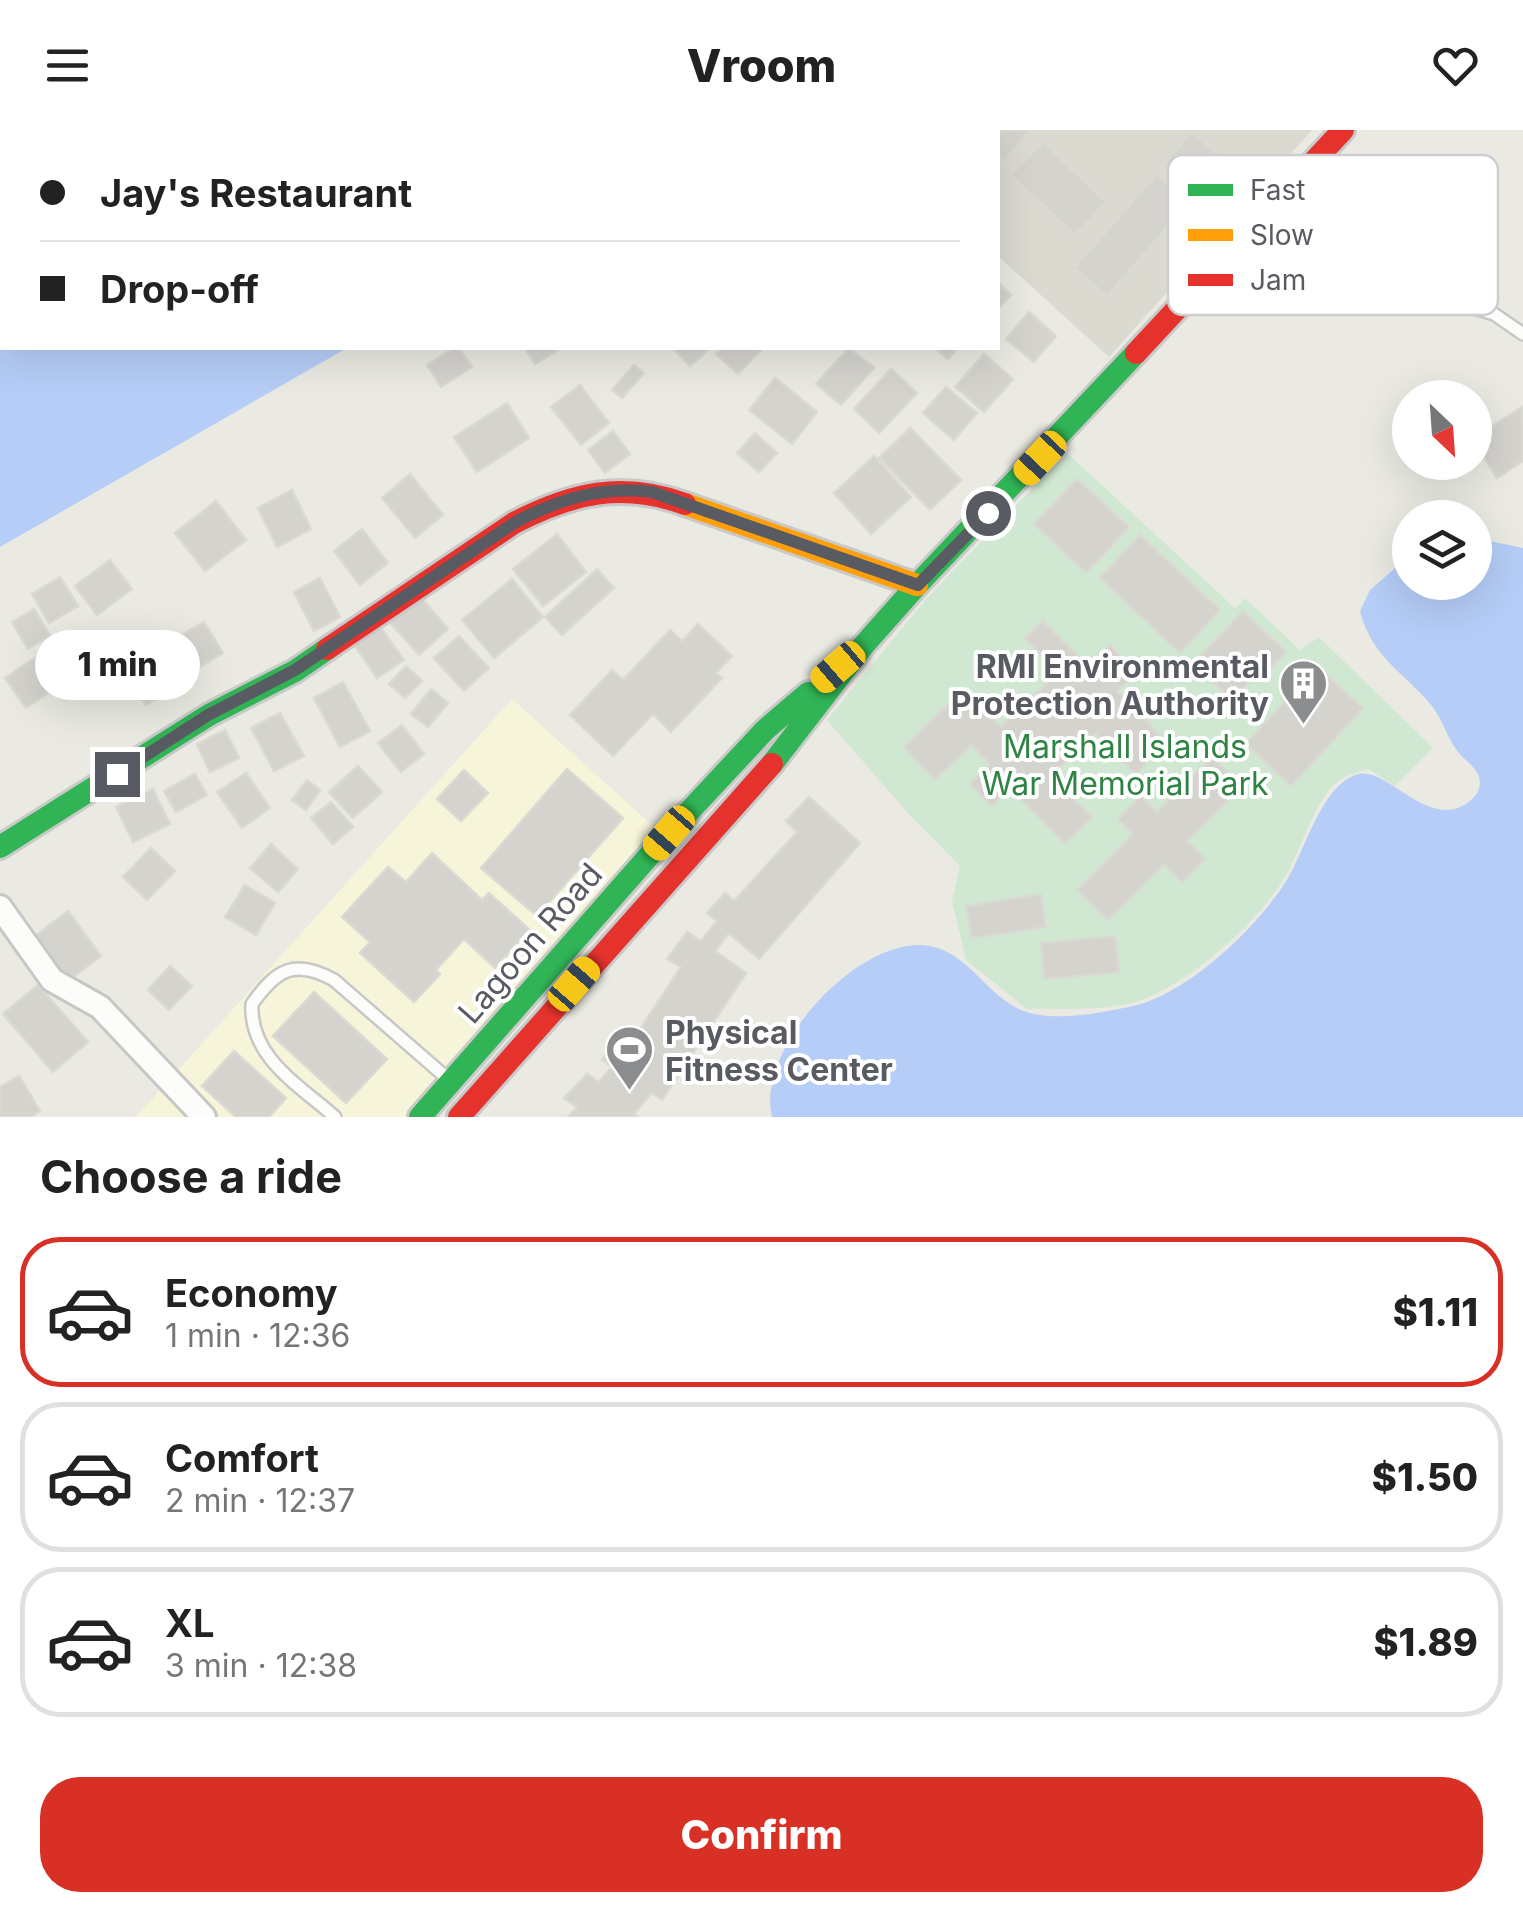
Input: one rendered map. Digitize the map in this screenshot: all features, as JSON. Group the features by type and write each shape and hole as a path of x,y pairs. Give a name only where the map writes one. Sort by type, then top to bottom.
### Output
{"main road":[{"name":"Lagoon Road","path":"1321,155 1344,130"},
{"name":"Lagoon Road","path":"459,1117 785,750 862,646 1171,315"},
{"path":"0,848 208,715 295,670 514,523 544,506 576,496 609,491 652,492 918,585"},
{"name":"Lagoon Road","path":"420,1117 764,730 862,646"}],"street":[{"path":"0,907 52,980 100,1007 204,1117"}],"lane":[{"path":"1495,315 1523,334"},
{"path":"335,1117 266,1056 254,1037 252,1004 277,974 294,968 313,968 334,980 451,1082"}],"shaded area":[{"path":"1000,130 1312,130 1290,155 1168,155 1168,291 1109,357 1000,258"},
{"path":"512,699 654,827 414,1117 136,1117"}],"green space":[{"name":"Marshall Islands War Memorial Park","path":"1067,453 1235,608 1245,598 1300,650 1319,637 1433,748 1395,786 1368,769 1331,787 1272,896 1221,950 1180,980 1127,1004 1027,1009 966,960 952,901 960,866 827,720 926,599"}],"water":[{"path":"0,350 344,350 0,547"},
{"path":"1492,542 1523,548 1523,1117 772,1117 771,1090 779,1062 794,1033 839,981 894,949 921,945 950,954 1008,1002 1033,1014 1077,1016 1133,1006 1176,988 1199,973 1260,916 1288,878 1325,803 1346,780 1359,774 1371,775 1425,805 1440,809 1455,809 1470,801 1479,788 1477,773 1454,747 1432,706 1381,653 1365,627 1360,611 1370,590 1392,571 1392,600 1492,600"}],"building":[{"path":"1000,130 1031,130 1003,162"},
{"path":"1192,132 1217,155 1172,155"},
{"path":"1043,142 1106,202 1075,235 1011,175"},
{"path":"1157,174 1168,184 1168,226 1107,296 1074,268"},
{"path":"1000,284 1011,295 1000,307"},
{"path":"1029,312 1056,336 1034,362 1006,339"},
{"path":"451,350 460,350 472,367 441,387 427,365"},
{"path":"526,350 559,350 535,364"},
{"path":"675,350 708,350 690,366"},
{"path":"719,350 761,350 738,374 716,354"},
{"path":"847,350 874,368 841,405 816,384"},
{"path":"937,350 956,350 948,359"},
{"path":"984,354 1013,379 984,412 955,387"},
{"path":"634,365 644,373 622,398 612,390"},
{"path":"891,369 917,393 879,433 854,409"},
{"path":"775,378 817,412 792,444 749,410"},
{"path":"580,385 609,423 581,445 551,407"},
{"path":"946,387 977,413 954,440 923,413"},
{"path":"507,403 529,438 477,472 454,437"},
{"path":"1522,407 1523,461 1497,478 1492,470 1492,426"},
{"path":"910,428 961,480 930,510 879,458"},
{"path":"613,431 630,454 605,473 588,450"},
{"path":"755,433 777,453 759,472 737,453"},
{"path":"874,456 911,497 871,534 834,493"},
{"path":"410,474 443,515 415,538 382,498"},
{"path":"1077,479 1129,527 1086,573 1034,524"},
{"path":"292,490 311,529 277,547 258,508"},
{"path":"216,501 246,540 205,571 175,533"},
{"path":"362,529 388,563 360,585 334,551"},
{"path":"557,534 586,572 543,606 513,569"},
{"path":"1140,535 1220,610 1180,653 1100,578"},
{"path":"110,560 132,589 97,615 75,586"},
{"path":"597,569 614,588 562,635 545,617"},
{"path":"60,577 78,606 49,623 32,594"},
{"path":"320,578 340,617 314,631 294,592"},
{"path":"512,579 543,617 494,658 462,620"},
{"path":"418,594 448,629 419,655 388,620"},
{"path":"34,609 50,635 28,649 12,622"},
{"path":"1243,611 1286,652 1261,679 1256,675 1232,700 1193,664"},
{"path":"1043,621 1088,666 1110,645 1136,673 1117,691 1168,743 1135,774 1095,733 1051,776 1092,817 1065,844 1010,788 992,806 970,784 990,764 971,745 935,780 904,747 964,689 1001,727 1058,672 1025,638"},
{"path":"204,622 223,653 188,674 169,642"},
{"path":"698,624 732,656 716,673 722,678 671,732 653,714 613,756 570,715 612,670 623,680 670,630 682,641"},
{"path":"381,628 404,660 377,678 355,646"},
{"path":"459,636 489,668 464,691 434,658"},
{"path":"54,645 74,675 26,708 5,678"},
{"path":"159,655 177,686 146,705 127,674"},
{"path":"406,666 422,681 405,698 389,684"},
{"name":"RMI Environmental Protection Authority","path":"1317,666 1363,708 1291,786 1246,744"},
{"path":"343,682 370,731 340,747 314,698"},
{"path":"431,689 448,703 428,727 411,714"},
{"path":"280,713 304,756 274,771 251,728"},
{"path":"402,725 424,754 401,772 378,743"},
{"path":"225,730 239,758 210,772 197,744"},
{"path":"1212,757 1242,787 1187,841 1205,859 1182,882 1164,864 1108,920 1077,890 1133,834 1118,819 1141,796 1157,812"},
{"path":"358,766 382,792 353,818 329,792"},
{"path":"567,769 623,818 537,916 481,868"},
{"path":"464,770 488,793 461,821 437,799"},
{"path":"246,773 270,808 242,828 217,792"},
{"path":"195,774 207,795 176,812 164,791"},
{"path":"307,780 320,790 306,810 292,800"},
{"path":"153,789 170,824 133,842 116,807"},
{"path":"809,797 860,843 759,959 729,933 715,951 746,973 662,1100 652,1093 634,1114 638,1117 568,1117 577,1107 564,1098 587,1074 598,1082 612,1067 602,1060 620,1036 631,1043 681,967 667,959 687,932 701,941 717,921 707,913 725,893 734,901 797,832 786,821"},
{"path":"331,802 353,827 333,844 311,818"},
{"path":"271,844 298,869 278,892 250,868"},
{"path":"151,848 175,871 147,900 123,877"},
{"path":"432,853 482,900 489,893 530,930 495,968 464,939 414,1002 360,953 370,942 342,917 388,867 406,882"},
{"path":"245,885 275,903 256,935 225,917"},
{"path":"1041,894 1046,927 971,938 966,906"},
{"path":"68,911 101,956 64,984 30,940"},
{"path":"1115,936 1119,972 1044,979 1041,943"},
{"path":"170,966 192,986 169,1010 148,990"},
{"path":"38,985 88,1042 53,1072 3,1014"},
{"path":"314,992 387,1059 346,1103 273,1036"},
{"path":"234,1051 286,1098 269,1117 236,1117 202,1086"},
{"path":"19,1076 40,1111 30,1117 0,1117 0,1087"}],"traffic: fast":[{"path":"772,764 863,646 917,585 1136,353"},
{"path":"0,847 209,715 295,671 327,649"},
{"path":"420,1117 669,833 765,730 808,693"}],"traffic: slow":[{"path":"685,504 917,585"}],"traffic: jam":[{"path":"1320,155 1343,130"},
{"path":"1136,353 1171,315"},
{"path":"327,649 514,523 556,504 619,492 685,504"},
{"path":"459,1117 772,764"}],"place":[{"name":"RMI Environmental Protection Authority","path":"1304,726"},
{"name":"Physical Fitness Center","path":"630,1092"}],"route":[{"path":"117,774 208,715 295,670 514,523 544,506 576,496 609,491 652,492 918,585 988,513"}]}
